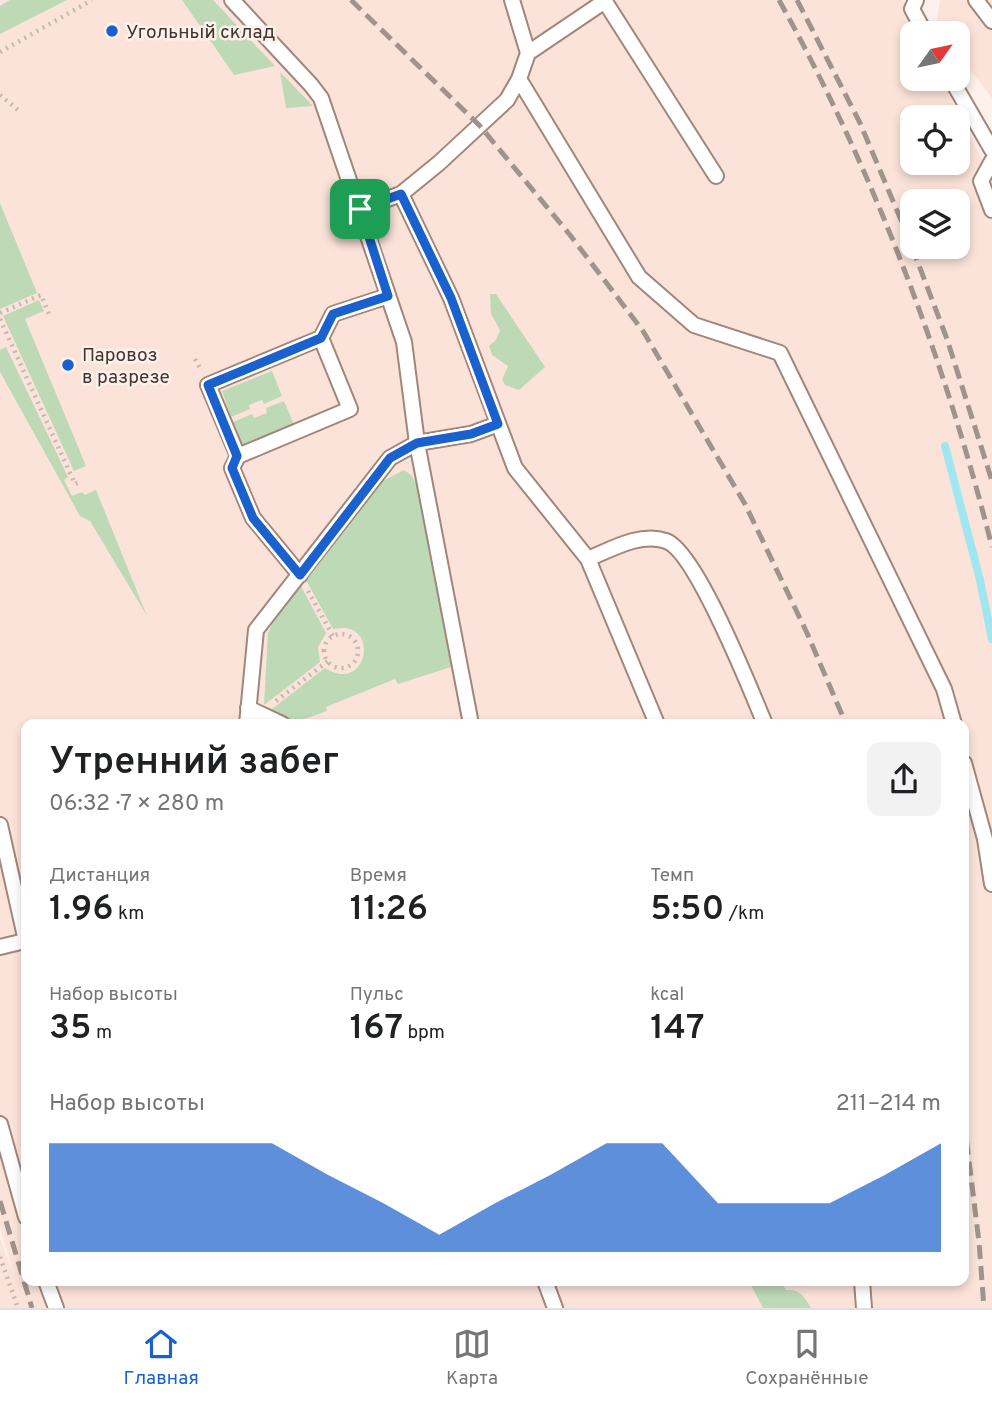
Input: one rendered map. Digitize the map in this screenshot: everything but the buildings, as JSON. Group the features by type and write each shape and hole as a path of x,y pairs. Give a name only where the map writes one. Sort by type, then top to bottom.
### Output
{"lane":[{"path":"232,0 321,98 360,209 404,342 417,443 470,719"},
{"path":"360,209 401,194 499,109 519,79 528,53 512,0"},
{"path":"976,0 992,21"},
{"path":"528,53 605,1 716,176"},
{"path":"910,3 919,21"},
{"path":"519,79 639,277 694,325 780,353 944,689 953,719"},
{"path":"958,91 992,150"},
{"path":"992,161 981,181 992,209"},
{"path":"401,194 451,298 515,468 588,559 655,719"},
{"path":"237,456 208,385 321,338 333,314 388,296"},
{"path":"300,575 253,518 232,468 237,456 350,409 321,338"},
{"path":"250,719 254,711 256,631 390,458 417,443 471,434 498,424"},
{"path":"588,559 634,540 659,539 670,542 684,555 707,594 763,719"},
{"path":"254,711 271,719"},
{"path":"969,781 985,839 992,884"},
{"path":"0,825 21,919"},
{"path":"0,947 21,942"},
{"path":"0,1124 21,1199"},
{"path":"48,1286 56,1308"},
{"path":"547,1286 555,1308"},
{"path":"862,1286 864,1308"}],"path":[{"path":"0,52 92,0"},
{"path":"0,95 18,110"},
{"path":"0,313 41,295 50,314"},
{"path":"0,319 75,484 79,482"},
{"path":"300,575 332,636"},
{"path":"342,634 351,637 357,645 357,655 352,663 343,667 334,666 328,661 325,646 332,636 342,634"},
{"path":"254,711 328,661"},
{"path":"0,1257 19,1308"}],"shaded area":[{"path":"0,0 902,0 913,21 900,21 900,91 947,91 954,105 900,105 900,175 970,175 970,136 992,179 992,1308 0,1308 0,1239 13,1273 0,1226"},
{"path":"940,0 992,0 992,98 970,70 970,21 937,21"}],"green space":[{"path":"10,0 67,0 0,34 0,6"},
{"path":"182,0 213,0 275,66 234,75"},
{"path":"280,72 313,106 286,108"},
{"path":"0,203 37,293 0,309"},
{"path":"490,294 496,294 545,367 519,390 505,385 502,380 508,366 492,355 489,346 496,340 500,330 491,314"},
{"path":"39,300 44,311 25,319 86,466 74,471 3,316"},
{"path":"6,347 68,477 64,480 72,496 82,492 85,495 96,490 147,616 90,521 80,516 0,372 0,350"},
{"path":"272,371 282,396 264,404 262,400 249,405 250,409 231,417 222,391"},
{"path":"284,401 295,427 243,448 233,422 252,414 254,418 267,413 266,408"},
{"path":"404,470 411,475 420,490 451,667 398,684 395,679 326,707 327,711 304,719 281,719 268,712 325,668 340,674 351,672 359,665 364,655 358,634 348,629 333,629 306,580 381,482"},
{"path":"301,586 326,633 318,647 320,662 264,705 268,633"},
{"path":"752,1286 784,1286 786,1290 801,1294 811,1308 763,1308"}],"waterway":[{"path":"945,446 980,580 992,639"}],"railway":[{"path":"351,0 480,126 570,235 643,331 745,504 807,633 844,719"},
{"path":"779,0 845,130 903,267 952,406 992,547"},
{"path":"797,0 860,123 900,218"},
{"path":"917,259 947,339 992,481"},
{"path":"969,1161 984,1308"},
{"path":"0,1201 21,1271"},
{"path":"25,1286 32,1308"}],"place":[{"name":"Угольный склад","path":"112,31"},
{"name":"Паровоз в разрезе","path":"68,365"}],"route":[{"path":"401,194 451,298 498,424 471,434 417,443 390,458 300,575 253,518 232,468 237,456 208,385 321,338 333,314 388,296 360,209 401,194"}]}
